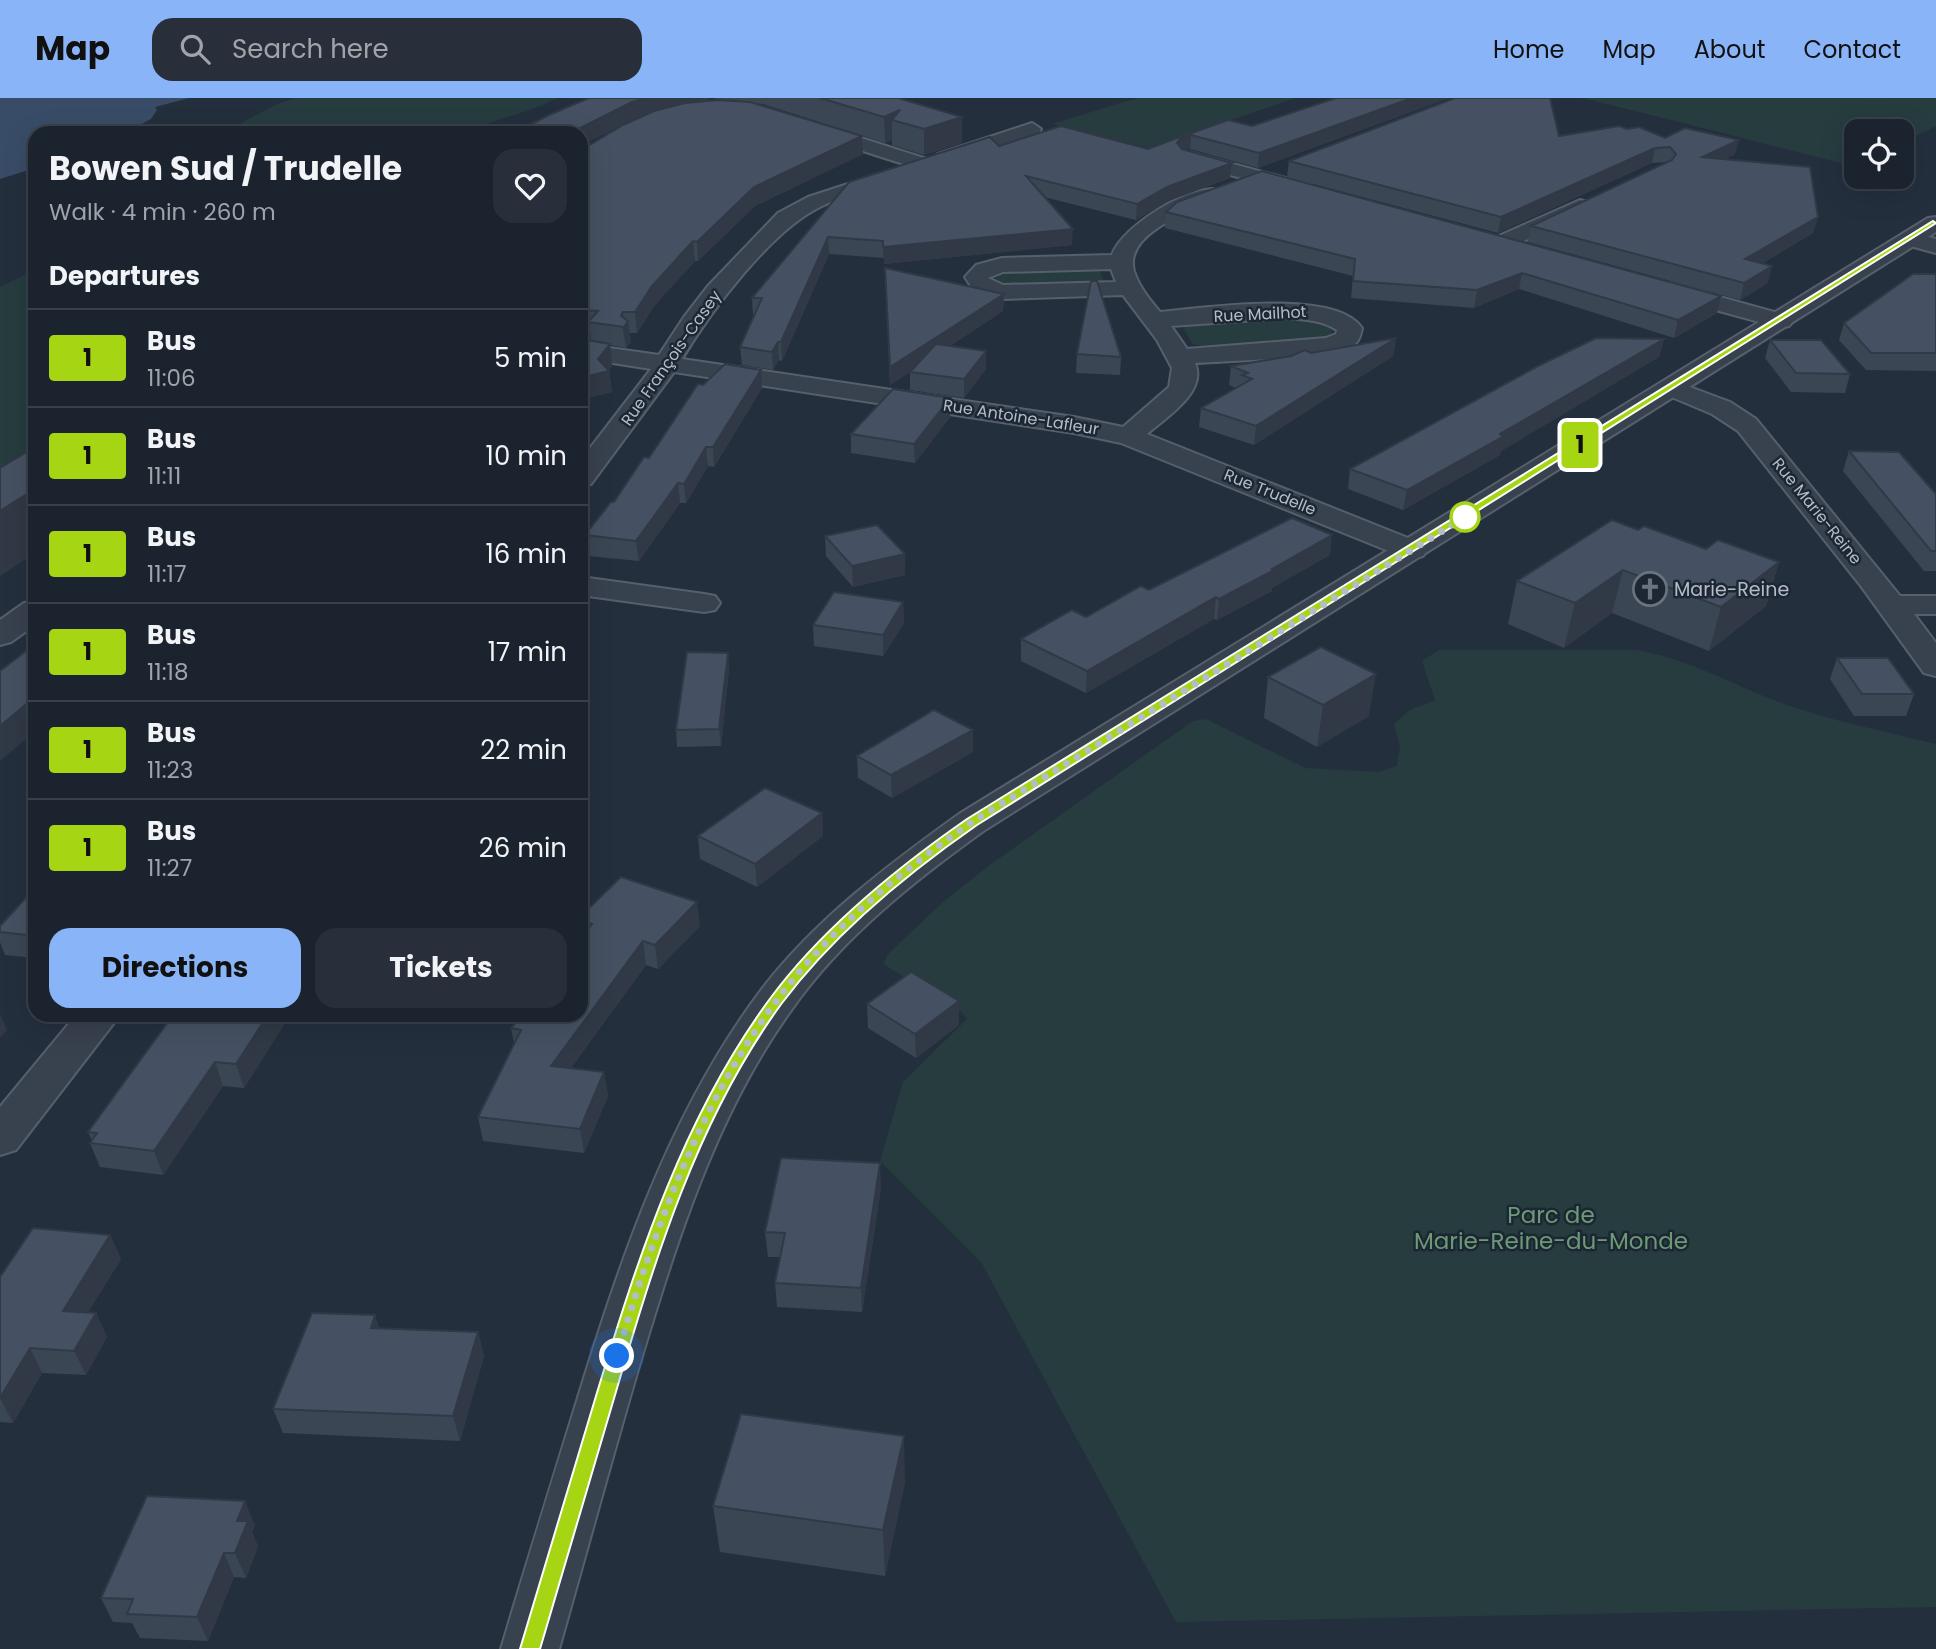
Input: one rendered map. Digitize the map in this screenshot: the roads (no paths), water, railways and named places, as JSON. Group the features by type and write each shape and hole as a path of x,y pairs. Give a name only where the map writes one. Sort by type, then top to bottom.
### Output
{"street":[{"path":"795,123 926,164"},
{"name":"Rue François-Casey","path":"588,469 639,406 692,322 716,291 786,218 836,193 1032,129"},
{"path":"1189,158 1326,195"},
{"path":"1128,436 1181,390 1185,368 1181,357 1130,288 1120,262 1124,251 1136,235 1168,212 1288,165"},
{"path":"1500,244 1597,198"},
{"path":"1473,236 1527,251"},
{"path":"530,1649 638,1288 667,1205 731,1071 777,999 825,944 927,853 1066,762 1671,388 1928,236"},
{"path":"1120,262 1002,265 984,270 976,277 982,286 1002,292 1130,288"},
{"path":"1647,284 1781,321"},
{"name":"Rue Mailhot","path":"1154,320 1298,310 1331,315 1350,328 1347,338 1330,345 1181,357"},
{"name":"Rue Antoine-Lafleur","path":"588,352 1074,425 1128,436"},
{"name":"Rue Marie-Reine","path":"1671,388 1721,408 1747,425 1936,666"},
{"name":"Rue Trudelle","path":"1128,436 1412,550"},
{"path":"588,587 704,603"},
{"path":"1890,605 1936,605"},
{"path":"0,635 28,615"},
{"path":"0,1138 93,1022"}],"water":[{"path":"0,98 189,98 155,107 157,110 151,119 138,126 28,126 28,170 0,179"}],"place":[{"name":"Marie-Reine","path":"1650,589"}],"park label":[{"name":"Parc de Marie-Reine-du-Monde","path":"1551,1228"}]}
